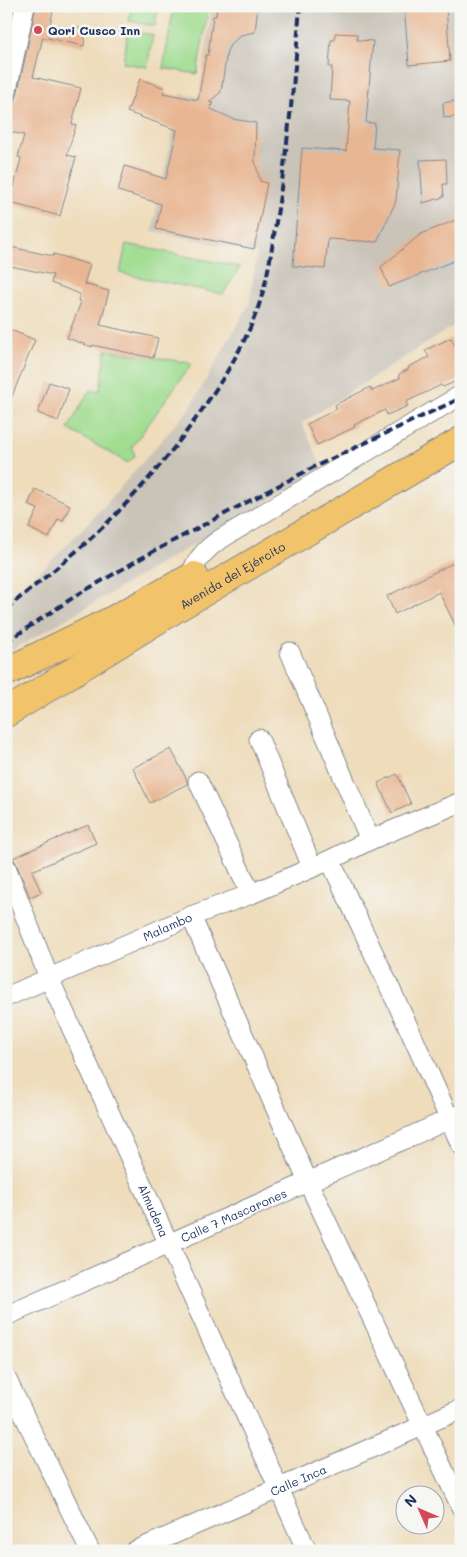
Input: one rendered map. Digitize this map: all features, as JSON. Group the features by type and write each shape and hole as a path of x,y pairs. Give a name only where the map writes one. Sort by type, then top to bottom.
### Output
{"main road":[{"name":"Avenida del Ejército","path":"6,672 113,620 188,580 461,420"},
{"name":"Avenida del Ejército","path":"6,713 178,607 461,440"}],"street":[{"path":"6,94 25,6"},
{"path":"188,580 201,555 219,540 461,395"},
{"path":"290,652 370,840"},
{"path":"259,739 321,864 455,1116 461,1145"},
{"path":"198,781 250,894"},
{"name":"Malambo","path":"6,997 191,916 321,864 370,840 461,802"},
{"name":"Almudena","path":"6,867 49,978 307,1551"},
{"path":"191,916 308,1182 461,1507"},
{"name":"Calle 7 Mascarones","path":"6,1316 455,1116"},
{"path":"6,1378 90,1551"},
{"name":"Calle Inca","path":"135,1551 461,1409"}],"shaded area":[{"path":"212,6 461,6 461,321 302,423 323,469 6,654 6,599 46,566 105,505 189,409 249,305 257,253 152,231 181,94 199,97"}],"green space":[{"path":"132,6 158,6 155,26 129,21"},
{"path":"174,6 209,6 197,74 163,68"},
{"path":"128,31 153,35 147,67 123,63"},
{"path":"126,244 240,267 223,294 120,273"},
{"path":"106,350 192,363 132,447 135,456 128,463 68,429 89,391 100,390"}],"building":[{"path":"6,6 13,6 6,40"},
{"path":"36,6 54,6 50,25 86,29 84,46 43,37 33,77 81,88 72,124 76,125 67,155 76,157 60,216 10,203 21,158 18,157 24,135 6,131 6,117 10,105 17,96"},
{"path":"217,6 258,6 255,32 241,35 230,45 227,51 221,92 209,102 214,103 209,108 233,119 256,123 255,161 260,181 267,183 254,249 156,229 161,204 118,191 125,166 166,179 177,130 127,112 140,79 165,88 163,93 198,100 206,55 208,55 213,16 216,16"},
{"path":"404,6 446,6 450,61 409,65"},
{"path":"335,33 357,34 357,40 373,41 366,123 375,123 373,148 400,150 396,201 377,242 328,239 325,269 293,266 302,148 346,151 350,101 330,100 332,67 329,67 331,40 335,40"},
{"path":"461,100 461,116 444,118 443,103"},
{"path":"446,159 447,184 443,184 444,197 423,203 420,160"},
{"path":"461,218 461,258 389,287 381,267 421,234"},
{"path":"6,246 53,256 54,254 90,265 84,284 109,291 100,325 158,338 153,358 92,345 92,347 67,338 81,302 78,301 80,294 51,283 53,275 6,265"},
{"path":"6,328 35,340 7,408 6,408"},
{"path":"451,338 458,351 459,380 443,387 441,385 406,402 408,406 387,415 385,410 317,445 307,424 337,409 335,405 370,387 372,391 400,378 399,374 409,369 408,367 429,357 425,350"},
{"path":"49,382 69,389 58,421 38,413"},
{"path":"35,489 70,505 63,521 58,519 49,538 29,528 38,509 28,505"},
{"path":"461,559 461,637 439,592 395,614 387,596"},
{"path":"171,749 187,780 187,784 150,803 133,768"},
{"path":"397,774 411,804 392,813 378,783"},
{"path":"88,825 96,843 32,871 41,892 30,897 13,858"}],"railway":[{"path":"6,609 92,537 148,480 200,413 239,352 255,317 268,269 282,184 300,6"},
{"path":"6,642 77,595 154,551 314,467 461,398"}],"place":[{"name":"Qori Cusco Inn","path":"38,30"}]}
